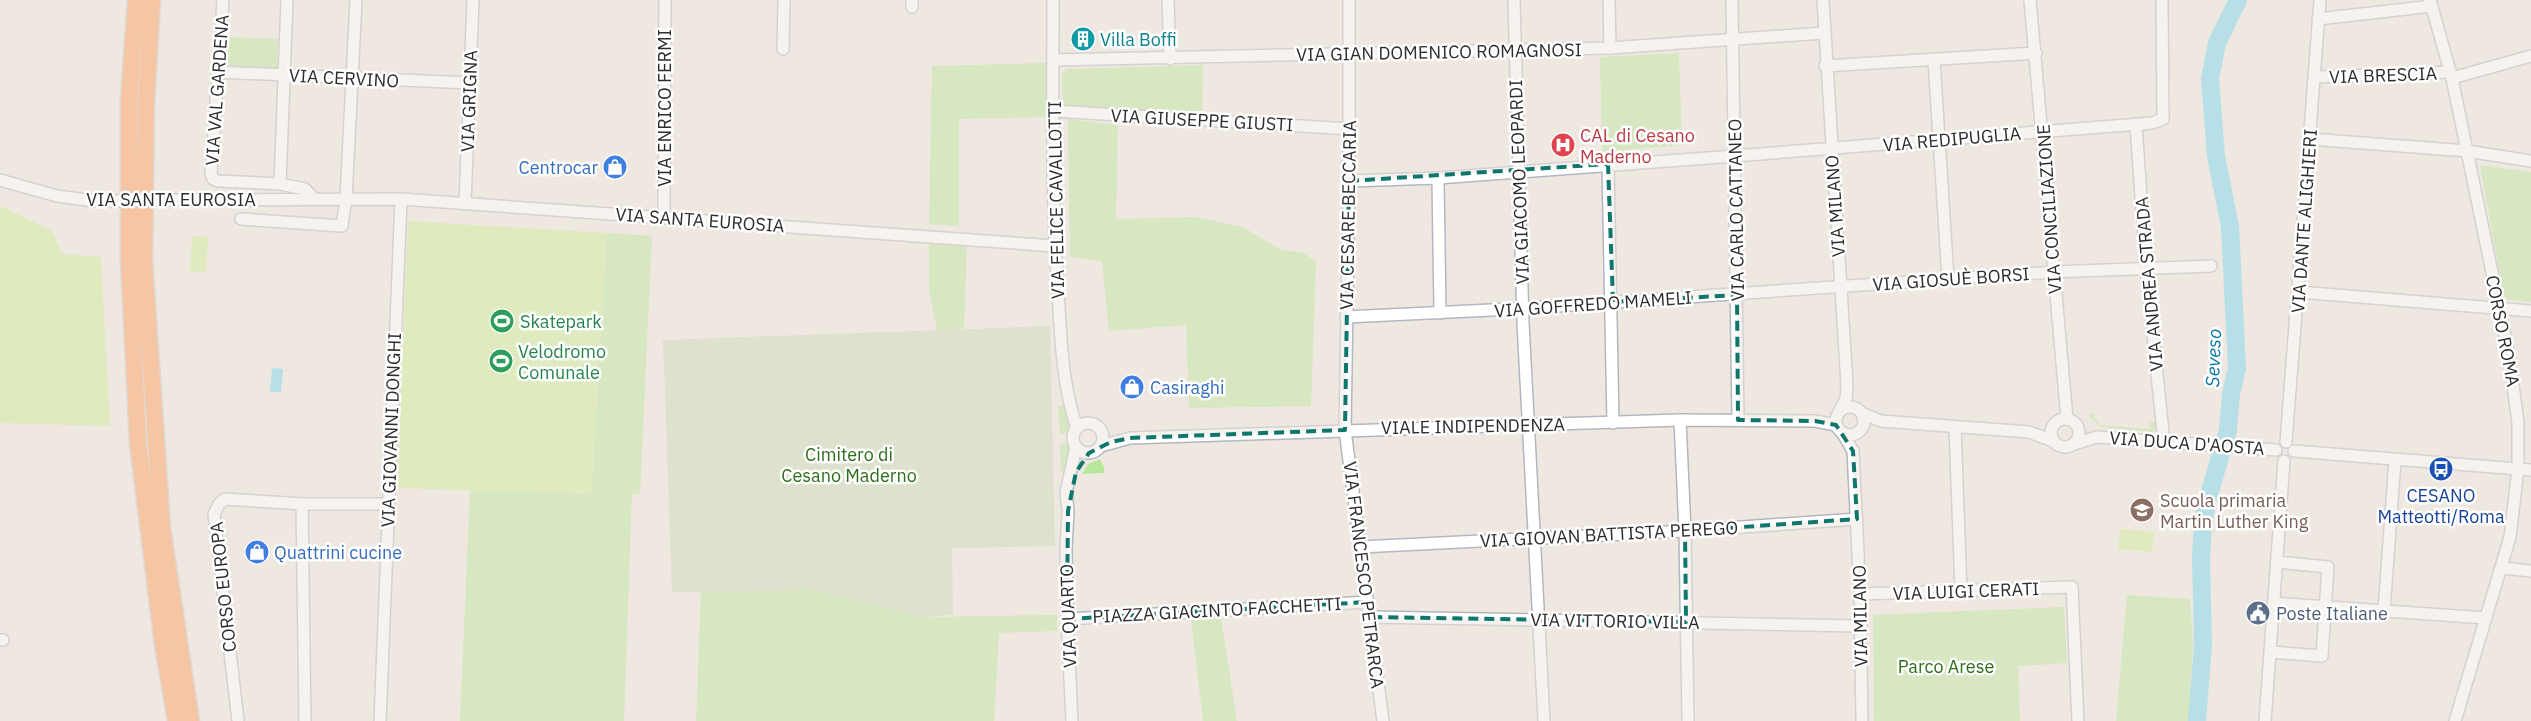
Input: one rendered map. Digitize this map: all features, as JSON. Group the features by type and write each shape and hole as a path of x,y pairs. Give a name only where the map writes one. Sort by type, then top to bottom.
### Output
{"highway":[{"path":"136,0 130,100 129,261 138,443 163,645 176,721"},
{"path":"152,0 146,103 144,262 162,528 191,721"},
{"path":"163,645 166,721"}],"street":[{"name":"VIA VAL GARDENA","path":"213,179 217,72 223,0"},
{"path":"280,184 287,0"},
{"path":"346,198 356,0"},
{"name":"VIA GRIGNA","path":"465,203 473,0"},
{"name":"VIA ENRICO FERMI","path":"664,217 665,0"},
{"path":"783,49 784,0"},
{"name":"VIA FELICE CAVALLOTTI","path":"1053,0 1055,246 1063,366 1077,428"},
{"path":"1168,0 1170,59"},
{"name":"VIA CESARE BECCARIA","path":"1345,430 1350,129 1349,0"},
{"name":"VIA GIACOMO LEOPARDI","path":"1514,0 1520,171 1522,308 1544,721"},
{"path":"1609,0 1610,48"},
{"name":"VIA CARLO CATTANEO","path":"1732,0 1738,420"},
{"name":"VIA MILANO","path":"1823,0 1825,66 1847,392 1839,421 1853,451 1860,594 1862,721"},
{"name":"VIA CONCILIAZIONE","path":"2030,0 2043,131 2053,272 2072,422"},
{"name":"VIA REDIPUGLIA","path":"1349,181 1438,178 2136,125 2162,119 2162,0"},
{"name":"VIA DANTE ALIGHIERI","path":"2286,442 2320,0"},
{"path":"2318,19 2431,3"},
{"name":"CORSO ROMA","path":"2431,3 2451,75 2515,393 2518,469 2515,507 2502,568 2455,721"},
{"name":"VIA GIAN DOMENICO ROMAGNOSI","path":"1053,60 1170,59 1349,53 1610,48 1824,33"},
{"path":"1825,66 2036,53"},
{"name":"VIA BRESCIA","path":"2315,77 2451,75 2531,56"},
{"path":"1934,60 1948,279"},
{"name":"VIA CERVINO","path":"217,72 470,83"},
{"name":"VIA GIUSEPPE GIUSTI","path":"1054,111 1350,129"},
{"name":"VIA ANDREA STRADA","path":"2136,125 2146,267 2164,442"},
{"path":"2310,139 2467,151 2531,161"},
{"path":"1608,164 1613,423"},
{"path":"1438,178 1440,313"},
{"name":"VIA SANTA EUROSIA","path":"213,179 218,182 280,184 305,189 314,199"},
{"name":"VIA SANTA EUROSIA","path":"0,180 57,196 95,202 346,198 401,199 1055,246"},
{"name":"VIA SANTA EUROSIA","path":"241,219 342,226 346,198"},
{"name":"VIA GIOVANNI DONGHI","path":"380,721 387,504 401,199"},
{"name":"VIA GIOSUÈ BORSI","path":"1840,288 2053,272 2211,266"},
{"name":"VIA GOFFREDO MAMELI","path":"1346,317 1440,313 1840,288"},
{"path":"2298,292 2531,311"},
{"name":"VIA FELICE CAVALLOTTI","path":"1069,399 1079,414 1091,424"},
{"path":"1881,421 1860,430 1839,421 1854,407 1861,413 1881,421 2029,432 2061,446 2074,444 2078,437 2072,422 2054,424 2029,432"},
{"name":"VIA MILANO","path":"1853,451 1860,430 1861,413"},
{"path":"1680,420 1685,531 1688,721"},
{"name":"VIALE INDIPENDENZA","path":"1101,446 1130,438 1345,430 1680,420 1839,421"},
{"name":"VIA DUCA D'AOSTA","path":"2072,422 2098,437"},
{"path":"1091,424 1102,432 1101,446 1089,453 1076,447 1073,438 1077,428 1091,424"},
{"path":"2053,441 2051,432 2054,424"},
{"path":"1955,427 1960,591"},
{"name":"VIA FRANCESCO PETRARCA","path":"1345,430 1383,721"},
{"name":"VIALE INDIPENDENZA","path":"1102,432 1130,438"},
{"name":"VIA DUCA D'AOSTA","path":"2074,444 2098,437 2276,450"},
{"path":"2286,442 2292,445 2294,451 2291,459 2284,461 2277,457 2276,450 2280,443 2286,442"},
{"name":"VIA QUARTO","path":"1072,721 1066,548 1067,483 1076,447"},
{"path":"2294,451 2531,470"},
{"name":"VIA QUARTO","path":"1068,511 1076,472 1089,453"},
{"path":"2384,611 2395,460"},
{"path":"2265,721 2284,461"},
{"name":"CORSO EUROPA","path":"238,721 214,514 225,499 302,504 387,504"},
{"path":"302,504 305,721"},
{"name":"VIA GIOVAN BATTISTA PEREGO","path":"1360,547 1685,531 1857,519"},
{"path":"2270,652 2322,656 2326,607 2328,567 2276,562"},
{"path":"2502,568 2531,571"},
{"name":"VIA LUIGI CERATI","path":"1860,594 2072,588 2078,721"},
{"name":"PIAZZA GIACINTO FACCHETTI","path":"1067,619 1368,602"},
{"path":"2274,603 2486,618"},
{"name":"VIA VITTORIO VILLA","path":"1370,617 1861,626"}],"highlighted area":[{"path":"1608,164 1613,302 1737,295 1738,420 1815,421 1836,425 1853,451 1857,519 1685,531 1686,622 1370,617 1368,602 1067,619 1068,511 1076,472 1089,453 1111,442 1130,438 1345,430 1349,181"}],"green space":[{"path":"227,37 278,39 277,69 226,66"},
{"path":"1679,53 1682,145 1602,152 1600,57"},
{"path":"1047,63 1048,117 959,119 959,226 929,224 932,66"},
{"path":"1203,65 1202,117 1063,107 1062,74 1067,69"},
{"path":"1068,119 1118,125 1116,219 1195,217 1243,227 1281,250 1303,253 1316,261 1311,406 1189,408 1186,325 1109,331 1102,261 1070,257"},
{"path":"2480,165 2531,172 2531,302 2504,299"},
{"path":"0,206 52,231 62,254 101,257 110,426 0,423"},
{"name":"Velodromo Comunale","path":"408,221 607,233 591,494 397,488"},
{"path":"607,233 652,236 640,494 632,494 624,721 460,721 470,490 591,494"},
{"path":"192,236 208,237 206,272 190,271"},
{"path":"929,243 967,245 964,329 937,330 929,291"},
{"name":"Cimitero di Cesano Maderno","path":"1050,326 1055,546 952,548 953,615 924,617 811,590 672,592 663,340"},
{"path":"1058,406 1064,406 1070,420 1068,433 1060,434"},
{"path":"2094,412 2095,419 2100,425 2150,429 2150,422 2155,422 2155,430 2153,432 2100,427 2089,416"},
{"path":"1060,444 1068,444 1070,452 1066,471 1061,472"},
{"path":"1100,459 1104,467 1104,473 1082,474 1088,464"},
{"path":"2120,529 2154,532 2152,552 2118,549"},
{"path":"811,590 924,617 1057,615 1057,631 999,633 994,721 696,721 701,591"},
{"path":"2127,595 2190,599 2193,643 2189,721 2116,721"},
{"name":"Parco Arese","path":"2064,607 2067,663 2018,666 2020,721 1874,721 1873,615"},
{"path":"1221,618 1237,721 1203,721 1191,619"}],"water":[{"path":"272,368 283,369 281,392 270,392"}],"waterway":[{"name":"Seveso","path":"2197,721 2203,645 2201,559 2203,522 2228,430 2231,394 2237,368 2230,227 2216,156 2210,79 2217,43 2238,0"}],"place":[{"name":"Villa Boffi","path":"1083,39"},
{"name":"CAL di Cesano Maderno","path":"1563,145"},
{"name":"Centrocar","path":"615,167"},
{"name":"Skatepark","path":"502,321"},
{"name":"Velodromo Comunale","path":"501,361"},
{"name":"Casiraghi","path":"1132,387"},
{"name":"CESANO Matteotti/Roma","path":"2441,469"},
{"name":"Scuola primaria Martin Luther King","path":"2142,510"},
{"name":"Quattrini cucine","path":"257,552"},
{"name":"Poste Italiane","path":"2258,613"}]}
